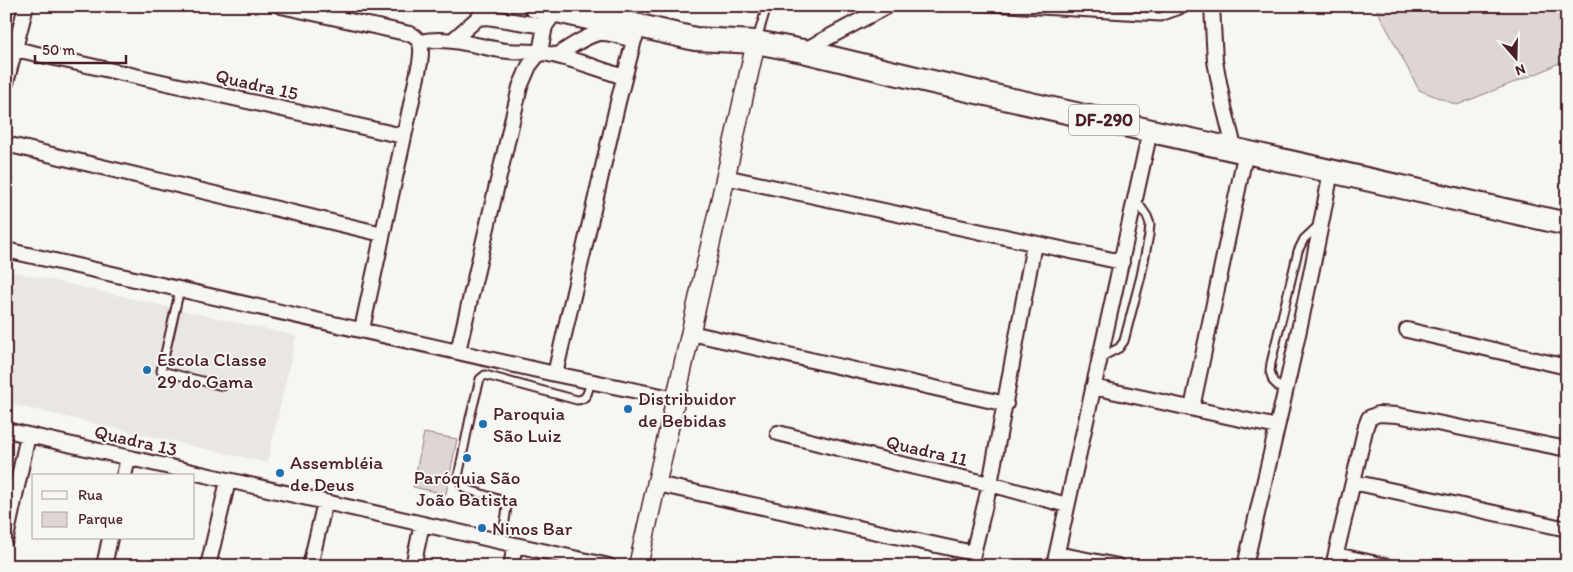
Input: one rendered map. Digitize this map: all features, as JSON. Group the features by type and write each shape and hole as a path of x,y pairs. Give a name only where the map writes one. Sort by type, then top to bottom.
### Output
{"highway":[{"name":"DF-290","path":"588,6 603,12 637,34 756,42 803,51 1567,224"},
{"name":"DF-290","path":"545,14 614,20"}],"street":[{"path":"6,83 26,6"},
{"path":"281,6 410,34 417,37 422,48 362,329"},
{"path":"803,51 887,6"},
{"path":"1192,408 1244,150 1233,143 1223,103 1215,61 1212,6"},
{"path":"453,40 478,18 545,14 540,52 528,66 520,87 458,351"},
{"path":"555,374 624,77 637,34 599,33 558,55"},
{"path":"420,42 453,40 504,51 540,52 558,55 624,77"},
{"path":"638,566 756,42"},
{"name":"Quadra 15","path":"15,49 403,136"},
{"path":"1118,566 1056,560 1150,131"},
{"path":"6,144 382,234"},
{"path":"1245,566 1285,393 1322,223 1331,171"},
{"path":"725,177 1122,262"},
{"path":"658,484 971,560 990,484 1006,404 1034,244"},
{"path":"6,250 555,374 676,399"},
{"path":"1406,330 1567,367"},
{"path":"691,333 1006,404"},
{"path":"1093,387 1276,427"},
{"path":"1386,566 1334,560 1369,418 1378,414 1397,415 1567,448"},
{"name":"Quadra 13","path":"6,430 609,566"},
{"name":"Quadra 11","path":"778,433 990,484 1067,505"},
{"path":"6,538 28,435"},
{"path":"124,474 128,458"},
{"path":"208,566 228,481"},
{"path":"1353,482 1567,529"},
{"path":"310,566 325,502"},
{"path":"413,566 422,524"},
{"path":"104,566 110,540"},
{"path":"511,566 515,545"}],"lane":[{"path":"756,42 767,6"},
{"path":"972,6 1037,8 1160,17 1180,10 1182,6"},
{"path":"1101,357 1118,348 1124,341 1141,276 1150,224 1136,200"},
{"path":"1285,393 1273,381 1270,371 1272,352 1298,250 1304,239 1322,223"},
{"path":"180,289 161,372 223,386"},
{"path":"502,542 507,507 505,504 501,500 466,488 458,477 480,379 484,375 577,400 582,400 587,396 591,381"}],"shaded area":[{"name":"Escola Classe 29 do Gama","path":"6,270 296,336 267,463 6,403"}],"green space":[{"path":"1375,6 1567,6 1567,59 1543,71 1457,105 1419,90"},
{"path":"424,433 457,439 446,494 413,487"}],"place":[{"name":"Escola Classe 29 do Gama","path":"147,370"},
{"name":"Distribuidor de Bebidas","path":"628,409"},
{"name":"Paroquia São Luiz","path":"483,424"},
{"name":"Paróquia São João Batista","path":"467,458"},
{"name":"Assembléia de Deus","path":"280,473"},
{"name":"Ninos Bar","path":"482,528"}]}
